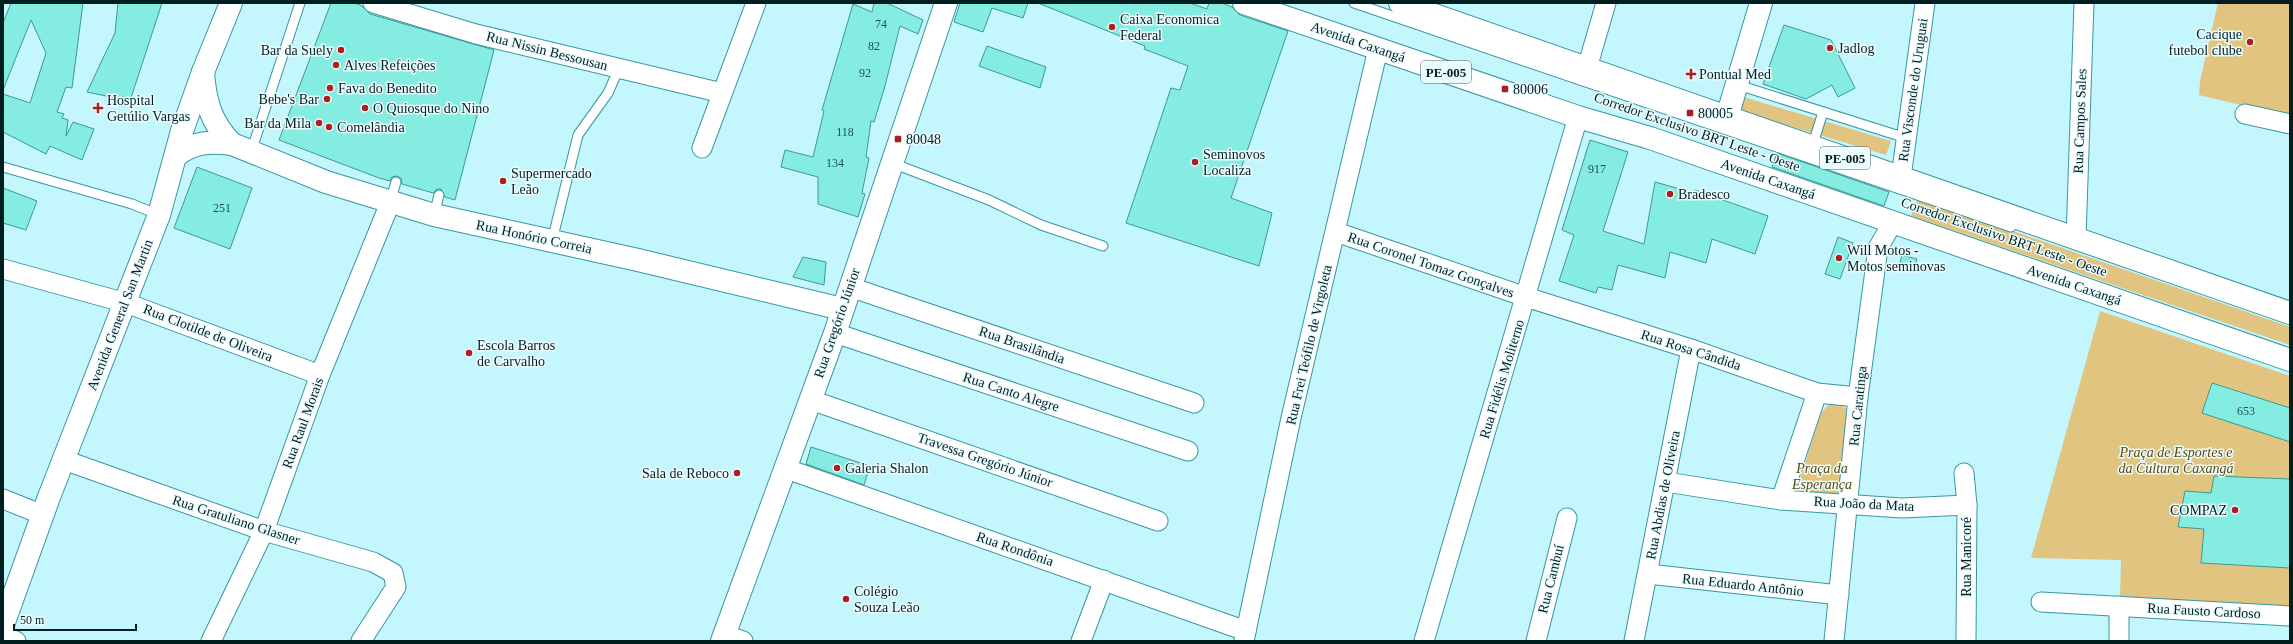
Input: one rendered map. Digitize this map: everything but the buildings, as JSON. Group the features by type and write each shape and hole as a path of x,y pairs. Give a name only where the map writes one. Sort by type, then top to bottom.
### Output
{"main road":[{"name":"Avenida General San Martin","path":"3,625 43,515 159,215 203,72 231,3"},
{"name":"Rua Gregório Júnior","path":"730,639 784,468 811,400 835,333 946,3"},
{"name":"Avenida Caxangá","path":"1244,3 1378,49 1586,114 1650,138 2290,360"},
{"name":"PE-005","path":"1400,3 2290,313"},
{"path":"1727,117 1761,3"},
{"name":"Rua Honório Correia","path":"203,72 205,95 210,111 222,134 241,149"},
{"name":"Rua Honório Correia","path":"176,156 185,149 196,144 209,142 241,149 326,182 390,203 436,205 552,241 842,309"}],"street":[{"name":"Rua Nissin Bessousan","path":"373,3 402,7 446,28 475,37 619,68 722,93"},
{"path":"702,148 756,3"},
{"path":"1587,68 1606,3"},
{"name":"Rua Visconde do Uruguai","path":"1901,177 1925,3"},
{"name":"Rua Campos Sales","path":"2076,238 2084,3"},
{"name":"Rua Frei Teófilo de Virgoleta","path":"1245,636 1292,418 1378,49"},
{"name":"Rua Fidélis Moliterno","path":"1424,641 1526,297 1586,114"},
{"path":"2245,114 2290,124"},
{"name":"Rua Raul Morais","path":"211,641 264,531 320,376 390,203"},
{"name":"Rua Caratinga","path":"1834,641 1858,397 1878,248 1885,233 1893,222"},
{"name":"Rua Coronel Tomaz Gonçalves","path":"1336,232 1526,297"},
{"name":"Rua Clotilde de Oliveira","path":"3,269 126,302 320,376"},
{"name":"Rua Brasilândia","path":"850,287 1194,403"},
{"name":"Rua Rosa Cândida","path":"1526,297 1691,349 1817,393 1858,397"},
{"name":"Rua Canto Alegre","path":"835,333 1188,451"},
{"name":"Rua Abdias de Oliveira","path":"1634,641 1691,349"},
{"path":"1781,500 1817,393"},
{"name":"Travessa Gregório Júnior","path":"811,400 1158,521"},
{"name":"Rua Gratuliano Glasner","path":"64,460 264,531 373,562 393,573 396,587 361,641"},
{"name":"Rua Rondônia","path":"784,468 1104,580 1245,636"},
{"name":"Rua Manicoré","path":"1964,473 1967,505 1966,641"},
{"name":"Rua João da Mata","path":"1666,482 1781,500 1902,508 1967,505"},
{"path":"3,499 43,515"},
{"name":"Rua Cambuí","path":"1536,641 1567,518"},
{"name":"Rua Eduardo Antônio","path":"1648,574 1839,595"},
{"path":"1081,641 1104,580"},
{"name":"Rua Fausto Cardoso","path":"2041,602 2290,616"},
{"path":"2119,606 2119,641"},
{"path":"3,636 16,641"}],"lane":[{"path":"241,149 300,3"},
{"name":"Corredor Exclusivo BRT Leste - Oeste","path":"1354,3 2018,230"},
{"path":"552,241 578,135 608,93 619,68"},
{"path":"1738,84 1906,138"},
{"path":"1812,147 1823,112"},
{"name":"Corredor Exclusivo BRT Leste - Oeste","path":"1586,114 2290,350"},
{"path":"892,163 989,200 1042,225 1103,246"},
{"path":"3,166 132,204 159,215"},
{"path":"390,203 396,182"},
{"path":"2245,308 2290,323"}],"green space":[{"name":"Cacique futebol clube","path":"2218,3 2290,3 2290,117 2199,95 2200,81"},
{"path":"1740,96 1891,141 1886,155 1736,110"},
{"path":"1918,198 2290,327 2290,345 1911,216"},
{"name":"Praça de Esportes e da Cultura Caxangá","path":"2100,311 2290,376 2290,607 2120,596 2121,560 2031,558"},
{"name":"Praça da Esperança","path":"1830,403 1840,403 1848,411 1839,495 1805,493 1800,488 1799,482 1821,413"}],"place":[{"name":"Caixa Economica Federal","path":"1112,27"},
{"name":"Cacique futebol clube","path":"2250,42"},
{"name":"Jadlog","path":"1830,48"},
{"name":"Bar da Suely","path":"341,50"},
{"name":"Alves Refeições","path":"336,65"},
{"name":"Pontual Med","path":"1691,74"},
{"name":"Fava do Benedito","path":"330,88"},
{"name":"80006","path":"1505,89"},
{"name":"Bebe's Bar","path":"327,99"},
{"name":"Hospital Getúlio Vargas","path":"98,108"},
{"name":"O Quiosque do Nino","path":"365,108"},
{"name":"80005","path":"1690,113"},
{"name":"Bar da Mila","path":"319,123"},
{"name":"Comelândia","path":"329,127"},
{"name":"80048","path":"898,139"},
{"name":"Seminovos Localiza","path":"1195,162"},
{"name":"Supermercado Leão","path":"503,181"},
{"name":"Bradesco","path":"1670,194"},
{"name":"Will Motos - Motos seminovas","path":"1839,258"},
{"name":"Escola Barros de Carvalho","path":"469,353"},
{"name":"Galeria Shalon","path":"837,468"},
{"name":"Sala de Reboco","path":"737,473"},
{"name":"COMPAZ","path":"2235,510"},
{"name":"Colégio Souza Leão","path":"846,599"}]}
